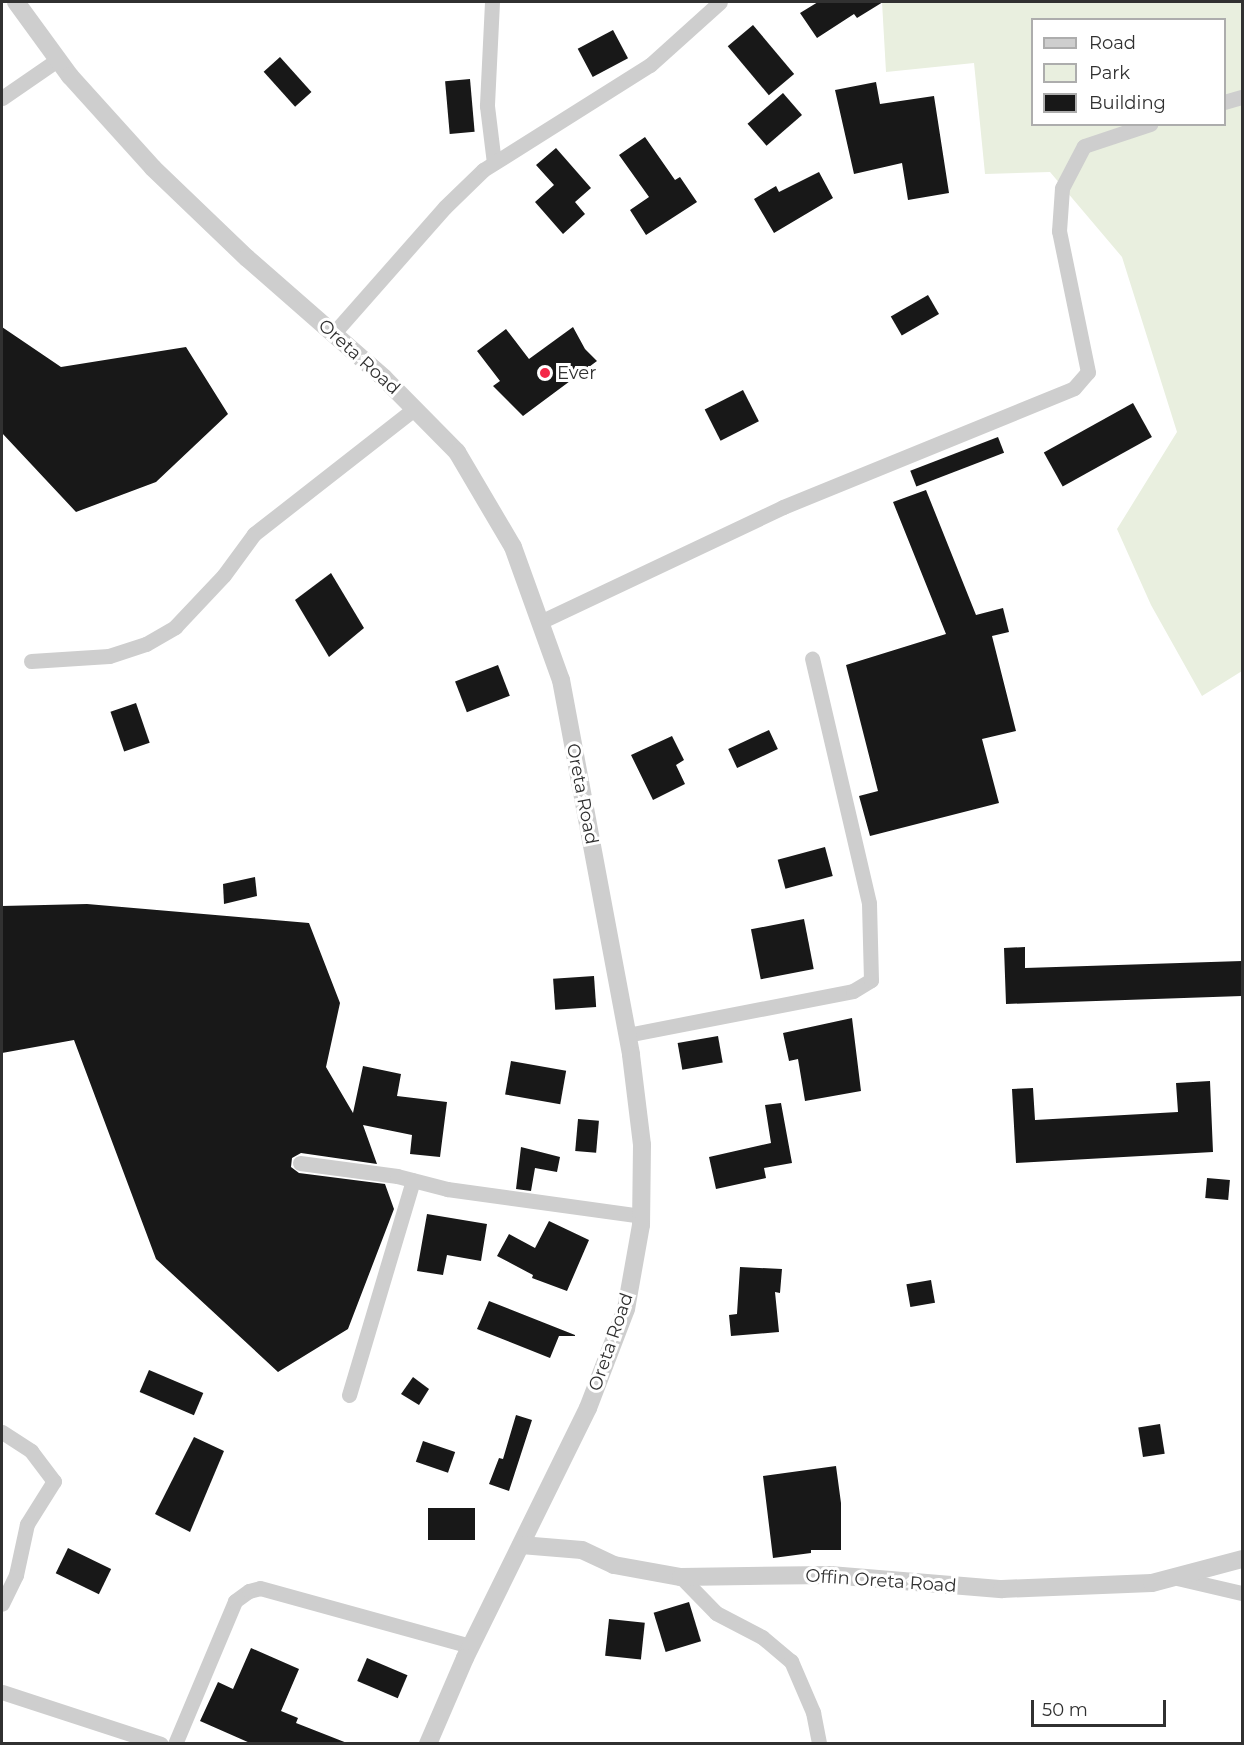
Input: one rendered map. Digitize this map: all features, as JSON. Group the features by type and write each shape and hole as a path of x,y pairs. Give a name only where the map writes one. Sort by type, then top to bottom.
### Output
{"street":[{"name":"Oreta Road","path":"16,2 57,60 153,168 414,409 457,452 513,547 561,680 627,1035 642,1145 641,1216 626,1309 588,1408 471,1646 428,1743"},
{"path":"492,2 487,106 494,164"},
{"path":"333,334 445,207 494,164 650,65 720,2"},
{"path":"2,98 57,60"},
{"path":"1226,101 1242,97"},
{"path":"540,622 783,507 1074,388 1088,372 1059,231 1062,188 1084,146 1144,126"},
{"path":"32,661 109,656 146,644 175,627 224,575 254,534 414,409"},
{"path":"627,1035 853,991 871,980 869,903 812,659"},
{"path":"300,1164 413,1180 447,1189 641,1216"},
{"path":"349,1395 413,1180"},
{"path":"2,1432 31,1451 54,1480 27,1524 16,1575 2,1604"},
{"name":"Offin Oreta Road","path":"521,1545 582,1550 614,1565 681,1577 830,1575 1002,1589 1116,1586 1177,1578 1242,1559"},
{"path":"681,1577 716,1613 762,1637 798,1669 819,1743"},
{"path":"1177,1578 1242,1593"},
{"path":"175,1743 235,1601 249,1590 260,1588 471,1646"},
{"path":"2,1692 161,1743"}],"green space":[{"path":"882,2 1242,2 1242,671 1202,696 1151,605 1117,529 1177,432 1122,257 1050,172 985,174 974,63 886,72"}],"building":[{"path":"818,2 883,2 857,18 854,14 817,38 800,13"},
{"path":"753,25 794,74 769,95 728,46"},
{"path":"613,30 628,58 593,77 578,49"},
{"path":"280,57 311,92 295,107 264,72"},
{"path":"470,79 475,132 450,134 445,81"},
{"path":"876,82 880,104 934,96 949,193 908,200 902,163 854,174 835,90"},
{"path":"783,93 802,115 767,146 748,124"},
{"path":"645,137 675,180 680,177 697,202 646,235 630,210 649,197 619,155"},
{"path":"556,148 591,188 575,202 585,214 563,234 535,202 554,185 536,165"},
{"path":"819,172 833,198 774,233 754,199 776,186 779,192"},
{"path":"928,295 939,314 902,336 891,316"},
{"path":"2,327 61,367 186,347 228,414 156,482 76,512 2,433"},
{"name":"Ever","path":"573,327 585,349 597,361 523,416 493,386 500,381 477,351 506,329 529,359"},
{"path":"743,390 759,421 721,441 705,410"},
{"path":"1133,403 1152,437 1063,487 1044,452"},
{"path":"998,437 1004,453 916,487 910,471"},
{"path":"926,490 976,615 1003,608 1009,632 992,636 1016,731 982,739 999,803 870,836 859,796 878,791 846,665 946,634 893,502"},
{"path":"331,573 364,628 329,657 295,600"},
{"path":"498,665 510,696 467,712 455,681"},
{"path":"136,703 150,743 124,752 110,712"},
{"path":"769,730 778,749 737,768 728,749"},
{"path":"672,736 684,760 676,765 685,784 653,800 631,755"},
{"path":"825,847 833,876 785,889 778,860"},
{"path":"255,877 257,896 224,904 223,884"},
{"path":"87,904 309,923 340,1003 326,1067 353,1113 363,1066 401,1074 397,1096 447,1102 440,1157 410,1154 412,1135 363,1125 377,1164 301,1153 292,1158 291,1167 299,1173 385,1184 394,1209 348,1329 278,1372 156,1259 74,1040 2,1053 2,906"},
{"path":"804,919 814,969 761,979 751,929"},
{"path":"1025,947 1025,968 1242,961 1242,996 1006,1004 1004,948"},
{"path":"594,976 596,1007 555,1010 553,979"},
{"path":"852,1018 861,1091 805,1101 798,1059 789,1061 783,1033"},
{"path":"718,1036 723,1063 682,1070 678,1043"},
{"path":"511,1061 566,1071 560,1104 505,1094"},
{"path":"1210,1081 1213,1152 1016,1163 1012,1089 1033,1088 1035,1120 1178,1112 1176,1083"},
{"path":"781,1103 792,1163 764,1168 766,1178 716,1189 709,1157 771,1143 765,1105"},
{"path":"578,1119 599,1121 596,1153 575,1151"},
{"path":"521,1147 560,1157 557,1172 535,1168 531,1191 516,1189"},
{"path":"1207,1178 1230,1180 1228,1200 1205,1198"},
{"path":"427,1214 487,1224 481,1261 447,1255 443,1275 417,1271"},
{"path":"549,1221 589,1240 567,1291 532,1278 533,1275 497,1256 509,1234 535,1248"},
{"path":"740,1267 782,1269 780,1293 775,1292 779,1332 731,1336 729,1315 737,1314"},
{"path":"931,1280 935,1303 910,1307 906,1284"},
{"path":"489,1301 575,1336 559,1336 550,1358 477,1329"},
{"path":"149,1370 203,1393 194,1415 140,1392"},
{"path":"413,1377 429,1389 419,1405 401,1394"},
{"path":"516,1415 532,1420 509,1491 489,1484 499,1458 503,1459"},
{"path":"1160,1424 1165,1454 1143,1457 1138,1427"},
{"path":"194,1437 224,1451 190,1532 155,1514"},
{"path":"423,1441 455,1452 448,1473 416,1462"},
{"path":"836,1466 841,1503 841,1550 811,1550 811,1553 773,1558 763,1476"},
{"path":"428,1508 475,1508 475,1540 428,1540"},
{"path":"68,1548 111,1569 99,1594 56,1573"},
{"path":"689,1602 701,1641 666,1652 654,1613"},
{"path":"609,1619 645,1623 641,1660 605,1656"},
{"path":"251,1648 299,1669 281,1711 298,1718 296,1723 347,1743 250,1743 200,1721 218,1682 233,1689"},
{"path":"367,1658 408,1675 398,1698 357,1681"}],"place":[{"name":"Ever","path":"545,373"}]}
